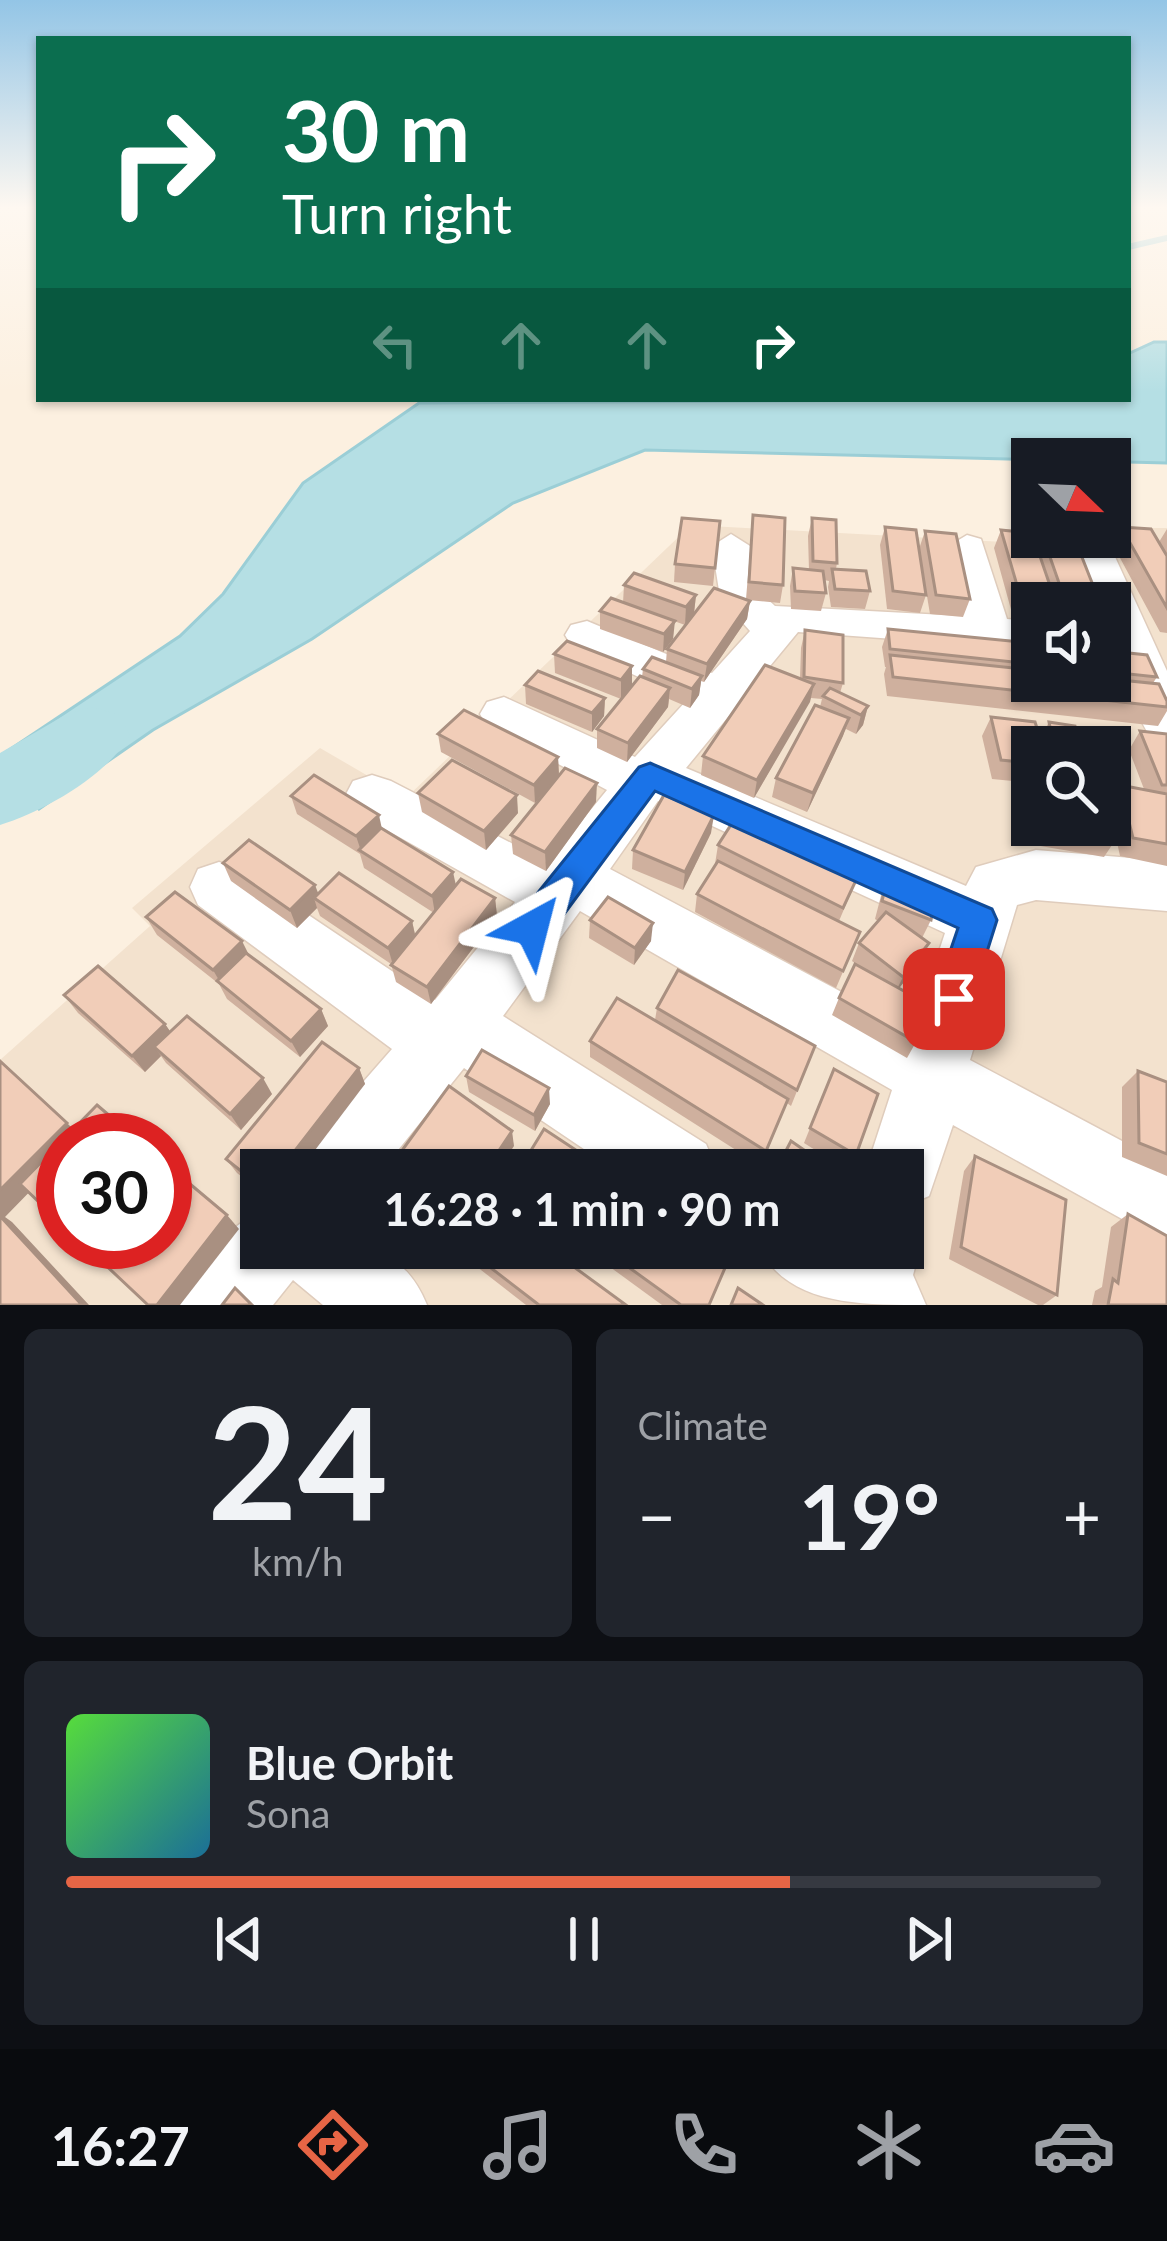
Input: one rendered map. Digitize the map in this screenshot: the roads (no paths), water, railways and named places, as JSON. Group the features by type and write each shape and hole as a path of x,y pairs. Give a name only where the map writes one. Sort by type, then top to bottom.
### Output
{"street":[{"path":"731,546 741,597 776,632"},
{"path":"968,547 1011,633"},
{"path":"1096,558 1136,642 1167,724"},
{"path":"352,1149 646,779 723,697 787,617 1011,633"},
{"path":"587,635 723,697"},
{"path":"504,714 979,920"},
{"path":"372,796 564,886 1167,1206"},
{"path":"909,1149 979,920 997,885 1036,875 1167,886"},
{"path":"219,887 448,1034 644,1149"},
{"path":"220,1305 251,1269"},
{"path":"342,1269 386,1305"},
{"path":"838,1269 874,1288"}],"water":[{"path":"1154,342 1167,342 1167,463 1131,462 1131,438 1011,438 1011,459 645,450 513,503 312,639 153,730 39,809 0,767 0,756 180,636 223,594 303,483 419,403 1131,402 1131,353"}],"waterway":[{"path":"0,793 92,735"}]}
